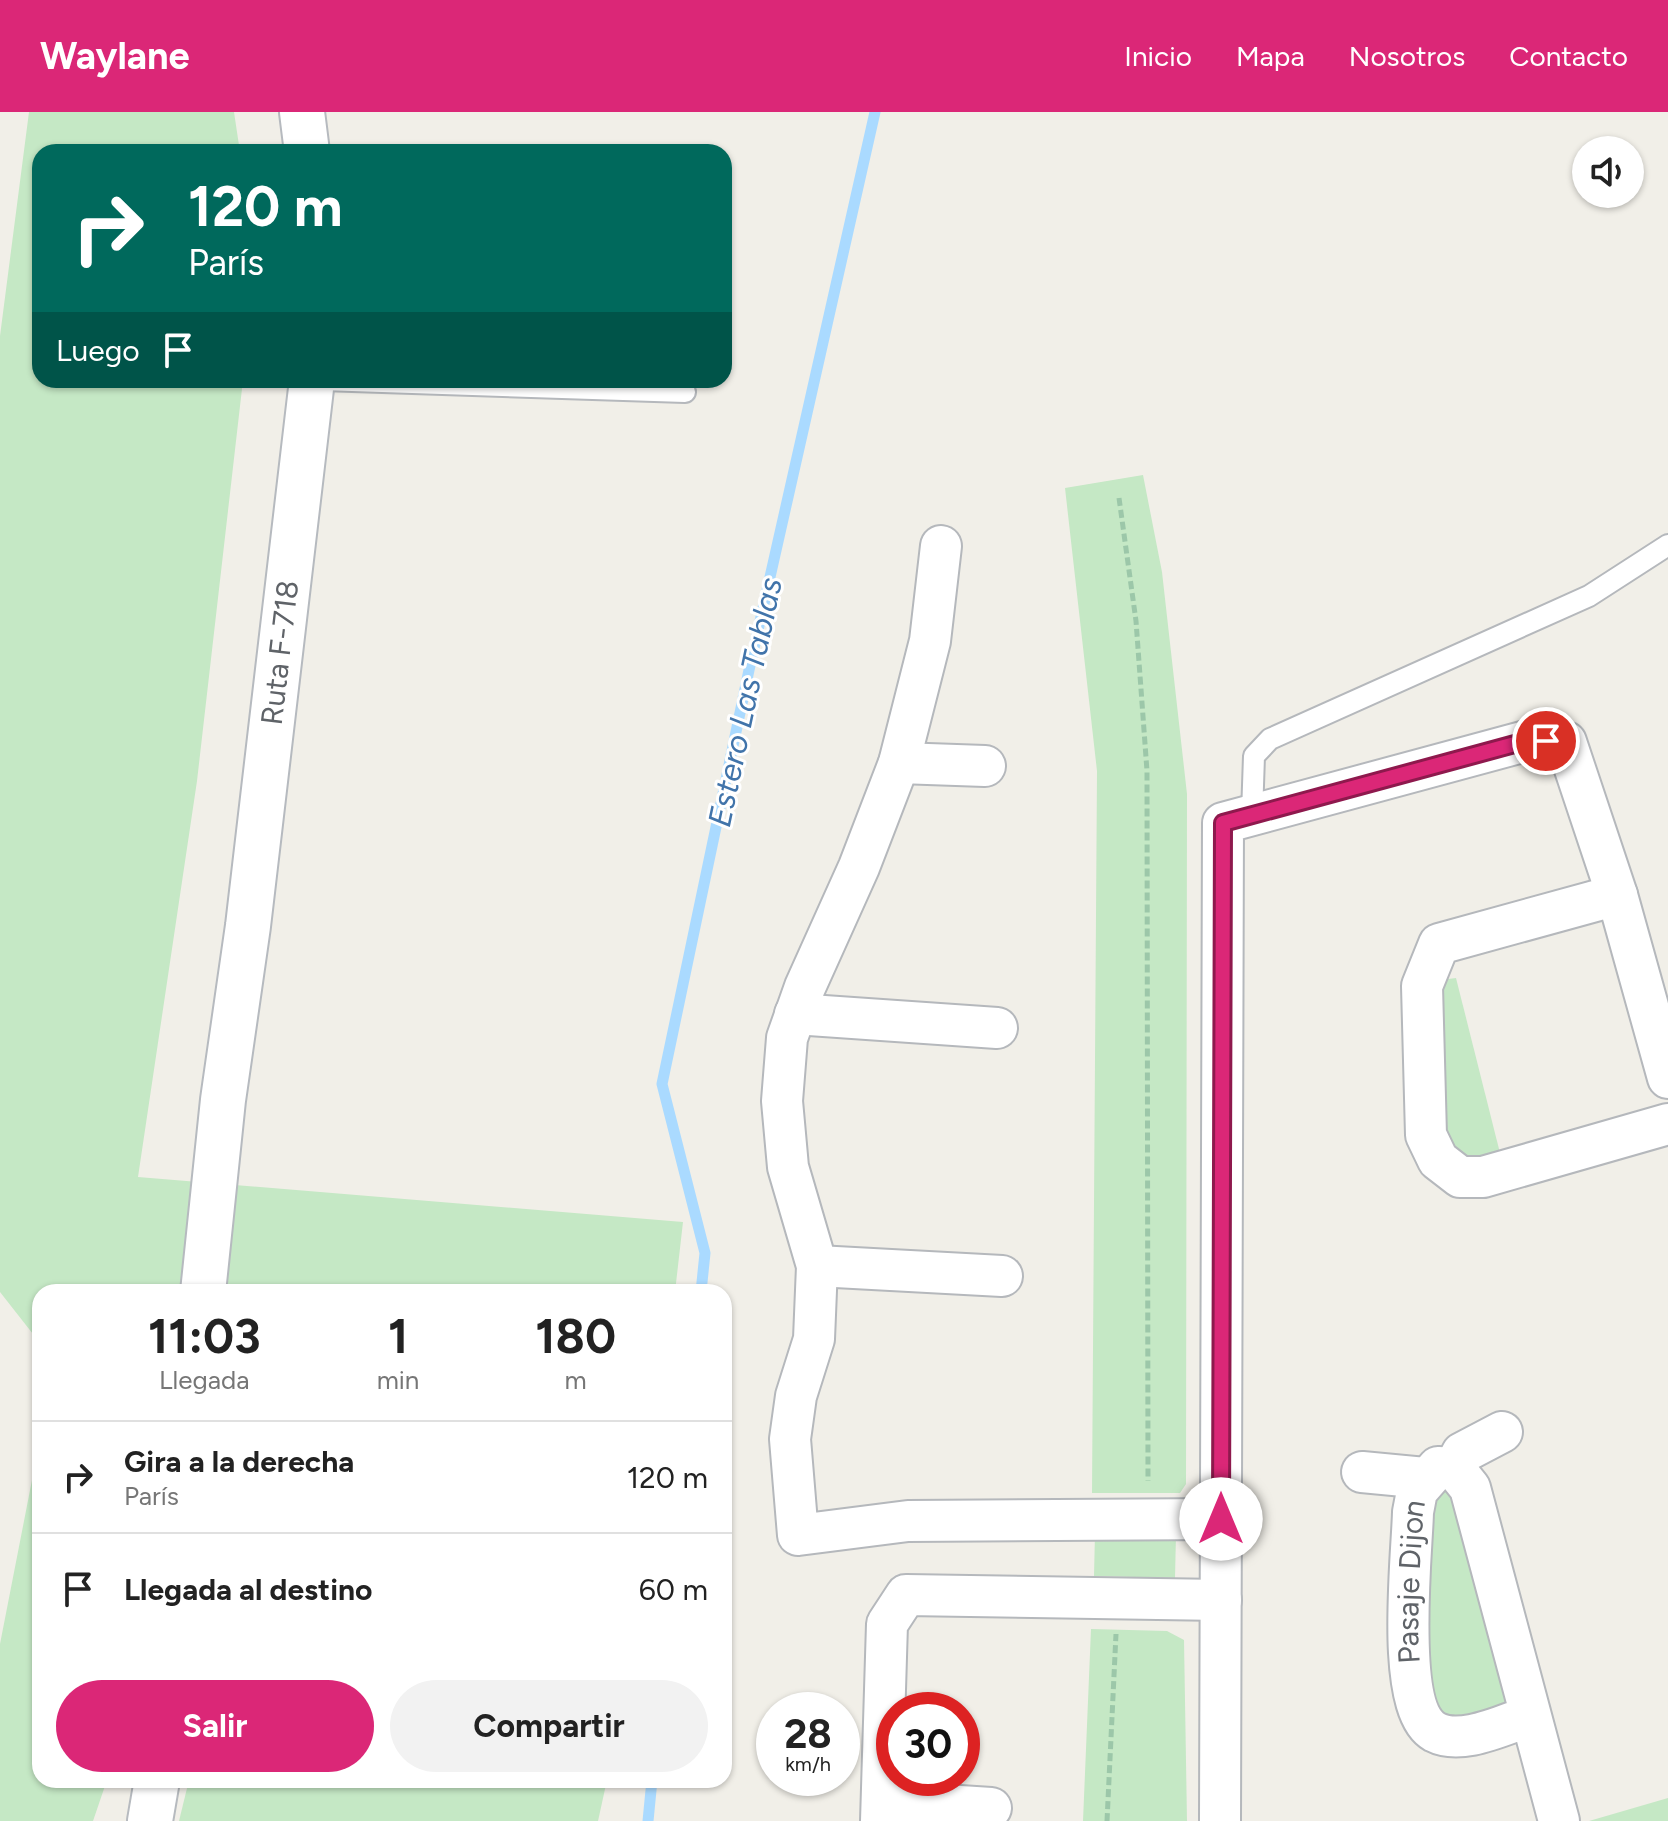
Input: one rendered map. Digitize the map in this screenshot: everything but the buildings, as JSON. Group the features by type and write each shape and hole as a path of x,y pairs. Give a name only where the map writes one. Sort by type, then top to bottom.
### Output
{"main road":[{"path":"302,112 306,144"},
{"name":"Ruta F-718","path":"204,1284 223,1100 248,926 311,388"},
{"path":"150,1821 156,1788"}],"street":[{"path":"941,546 930,641 899,763 787,1038 782,1101 788,1167 817,1266 814,1339 796,1396 790,1439 798,1535 908,1521 1221,1519"},
{"path":"1220,1821 1221,1519 1238,819 1526,741 1566,742 1617,895 1668,1078"},
{"path":"899,763 985,766"},
{"path":"1617,895 1439,944 1422,986 1426,1135 1438,1160 1460,1177 1483,1177 1668,1124"},
{"path":"795,1014 997,1028"},
{"path":"817,1266 1002,1276"},
{"path":"1362,1472 1439,1473 1462,1453 1502,1432"},
{"name":"Pasaje Dijon","path":"1530,1716 1472,1734 1451,1736 1435,1732 1420,1716 1409,1677 1412,1527 1417,1491 1439,1473 1470,1488 1559,1821"},
{"path":"991,1808 882,1811 887,1624 906,1595 1221,1600"}],"lane":[{"path":"564,388 685,392"},
{"path":"1238,819 1254,756 1270,739 1589,596 1668,545"}],"path":[{"path":"1119,498 1136,621 1147,771 1148,1482"},
{"path":"1107,1821 1117,1626"}],"green space":[{"path":"29,112 234,112 239,144 32,144 32,388 242,388 197,781 138,1177 683,1222 676,1284 32,1284 32,1333 0,1292 0,336"},
{"path":"1143,475 1162,572 1187,794 1186,1484 1180,1493 1092,1493 1097,771 1065,488"},
{"path":"1456,978 1500,1153 1465,1160 1444,1141 1440,980"},
{"path":"32,1480 32,1788 104,1788 93,1821 0,1821 0,1644"},
{"path":"1449,1491 1458,1497 1511,1698 1506,1706 1463,1716 1438,1711 1427,1676 1431,1495"},
{"path":"1095,1533 1176,1534 1175,1578 1094,1576"},
{"path":"1091,1629 1167,1631 1184,1640 1187,1821 1083,1821"},
{"path":"187,1788 605,1788 598,1821 179,1821"},
{"path":"1668,1798 1668,1821 1589,1821"}],"waterway":[{"name":"Estero Las Tablas","path":"702,1284 705,1253 662,1084 749,670 875,112"},
{"name":"Estero Las Tablas","path":"648,1821 651,1788"}],"route":[{"path":"1221,1519 1223,823 1526,741 1546,741"}]}
